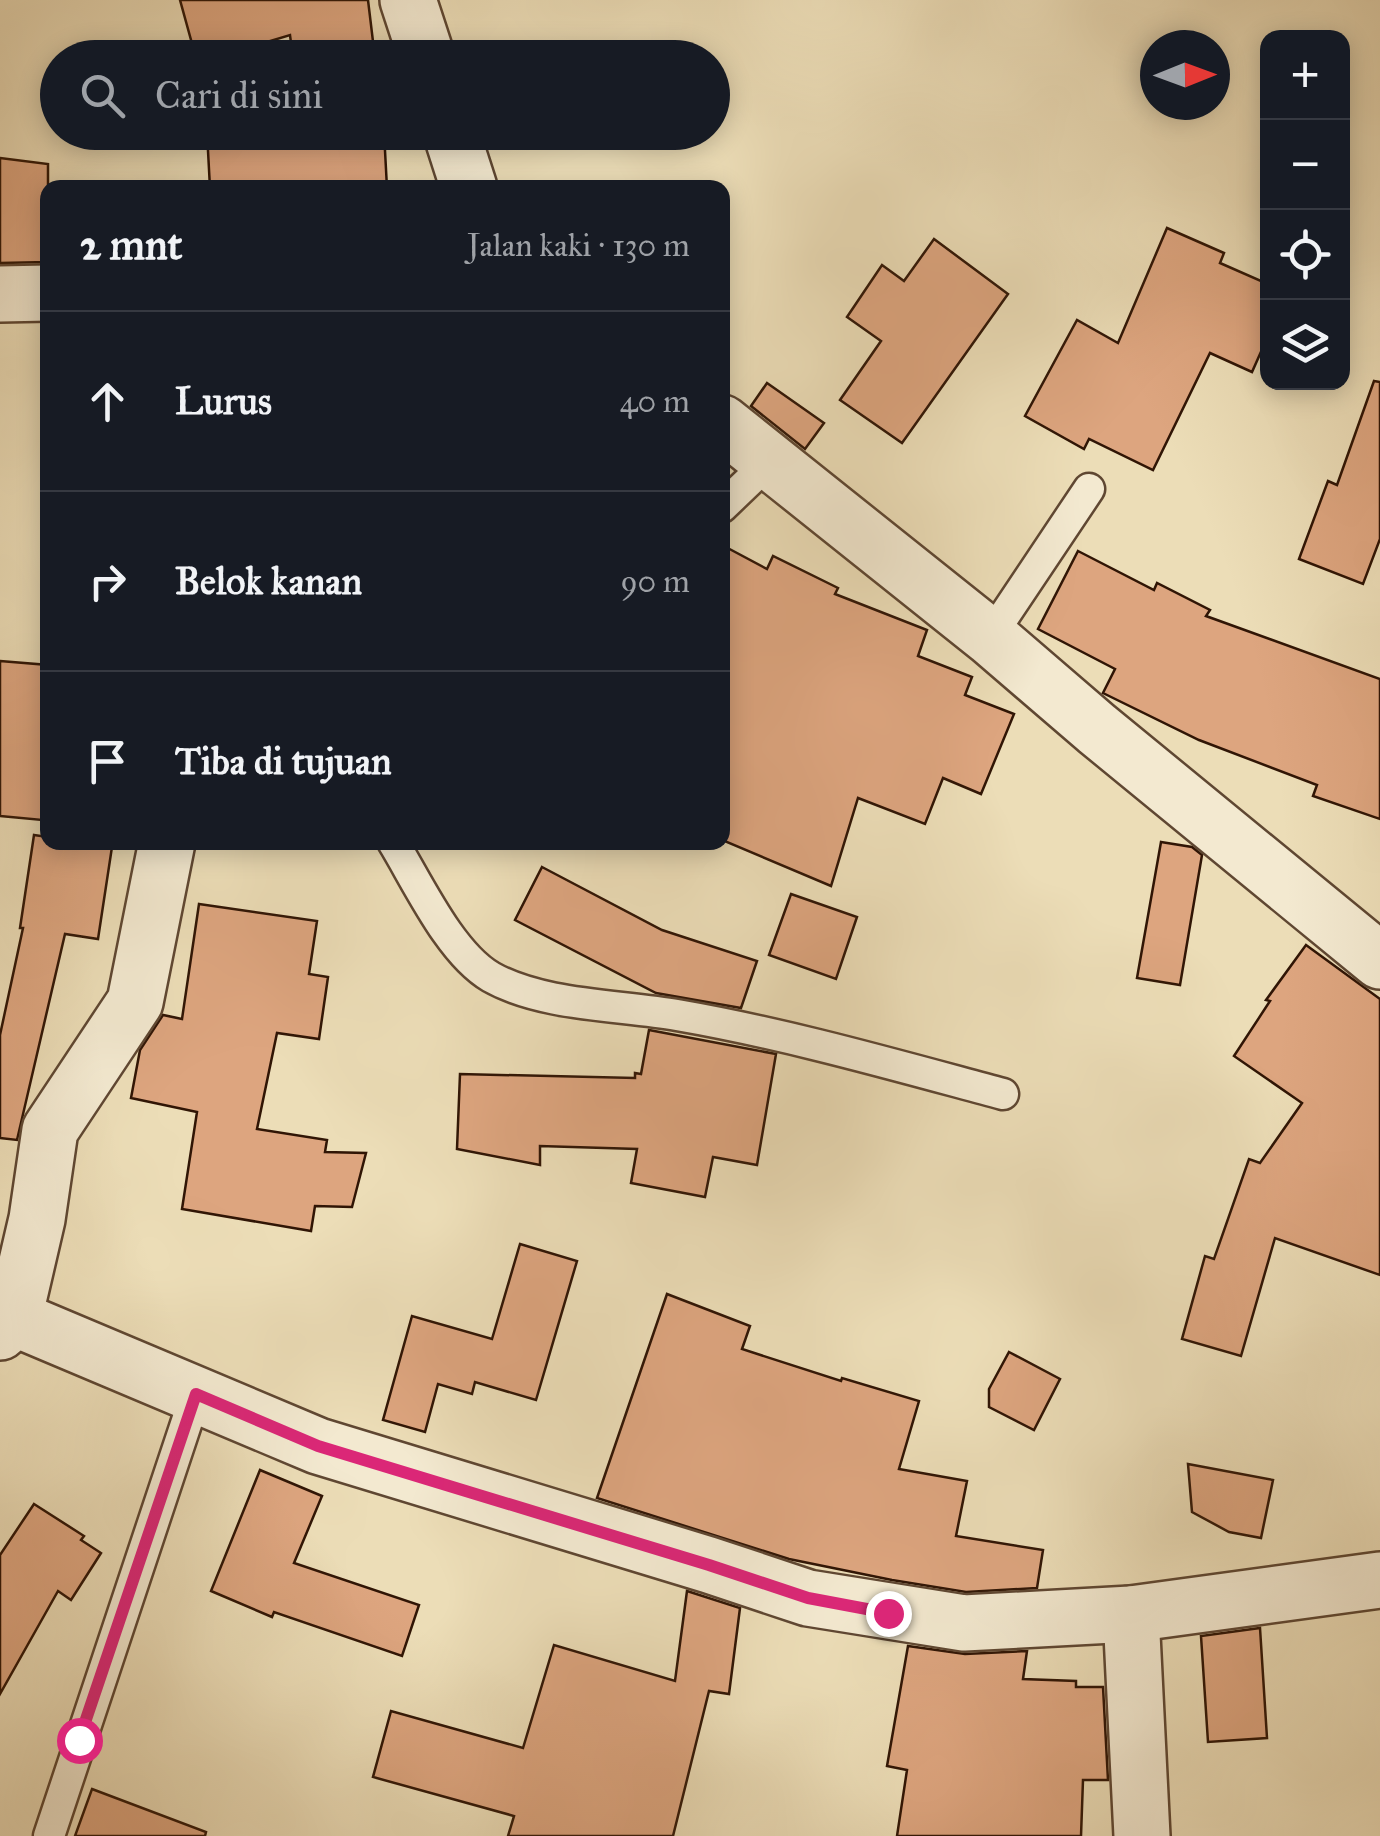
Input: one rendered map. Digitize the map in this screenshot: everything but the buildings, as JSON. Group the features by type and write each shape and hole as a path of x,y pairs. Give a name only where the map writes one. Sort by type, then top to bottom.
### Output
{"street":[{"path":"408,0 420,40"},
{"path":"457,150 466,180"},
{"path":"0,294 40,293"},
{"path":"730,430 990,637 1380,961"},
{"path":"165,850 135,1002 50,1130 37,1219 7,1325 196,1394 318,1446 808,1598 964,1623 1131,1614 1380,1580"},
{"path":"1131,1614 1142,1836"}],"lane":[{"path":"730,500 770,462"},
{"path":"990,637 1089,489"},
{"path":"397,850 460,950 489,976 520,990 784,1036 1004,1094"},
{"path":"49,1836 196,1394"}],"route":[{"path":"79,1740 196,1394 318,1446 808,1598 888,1613"}]}
